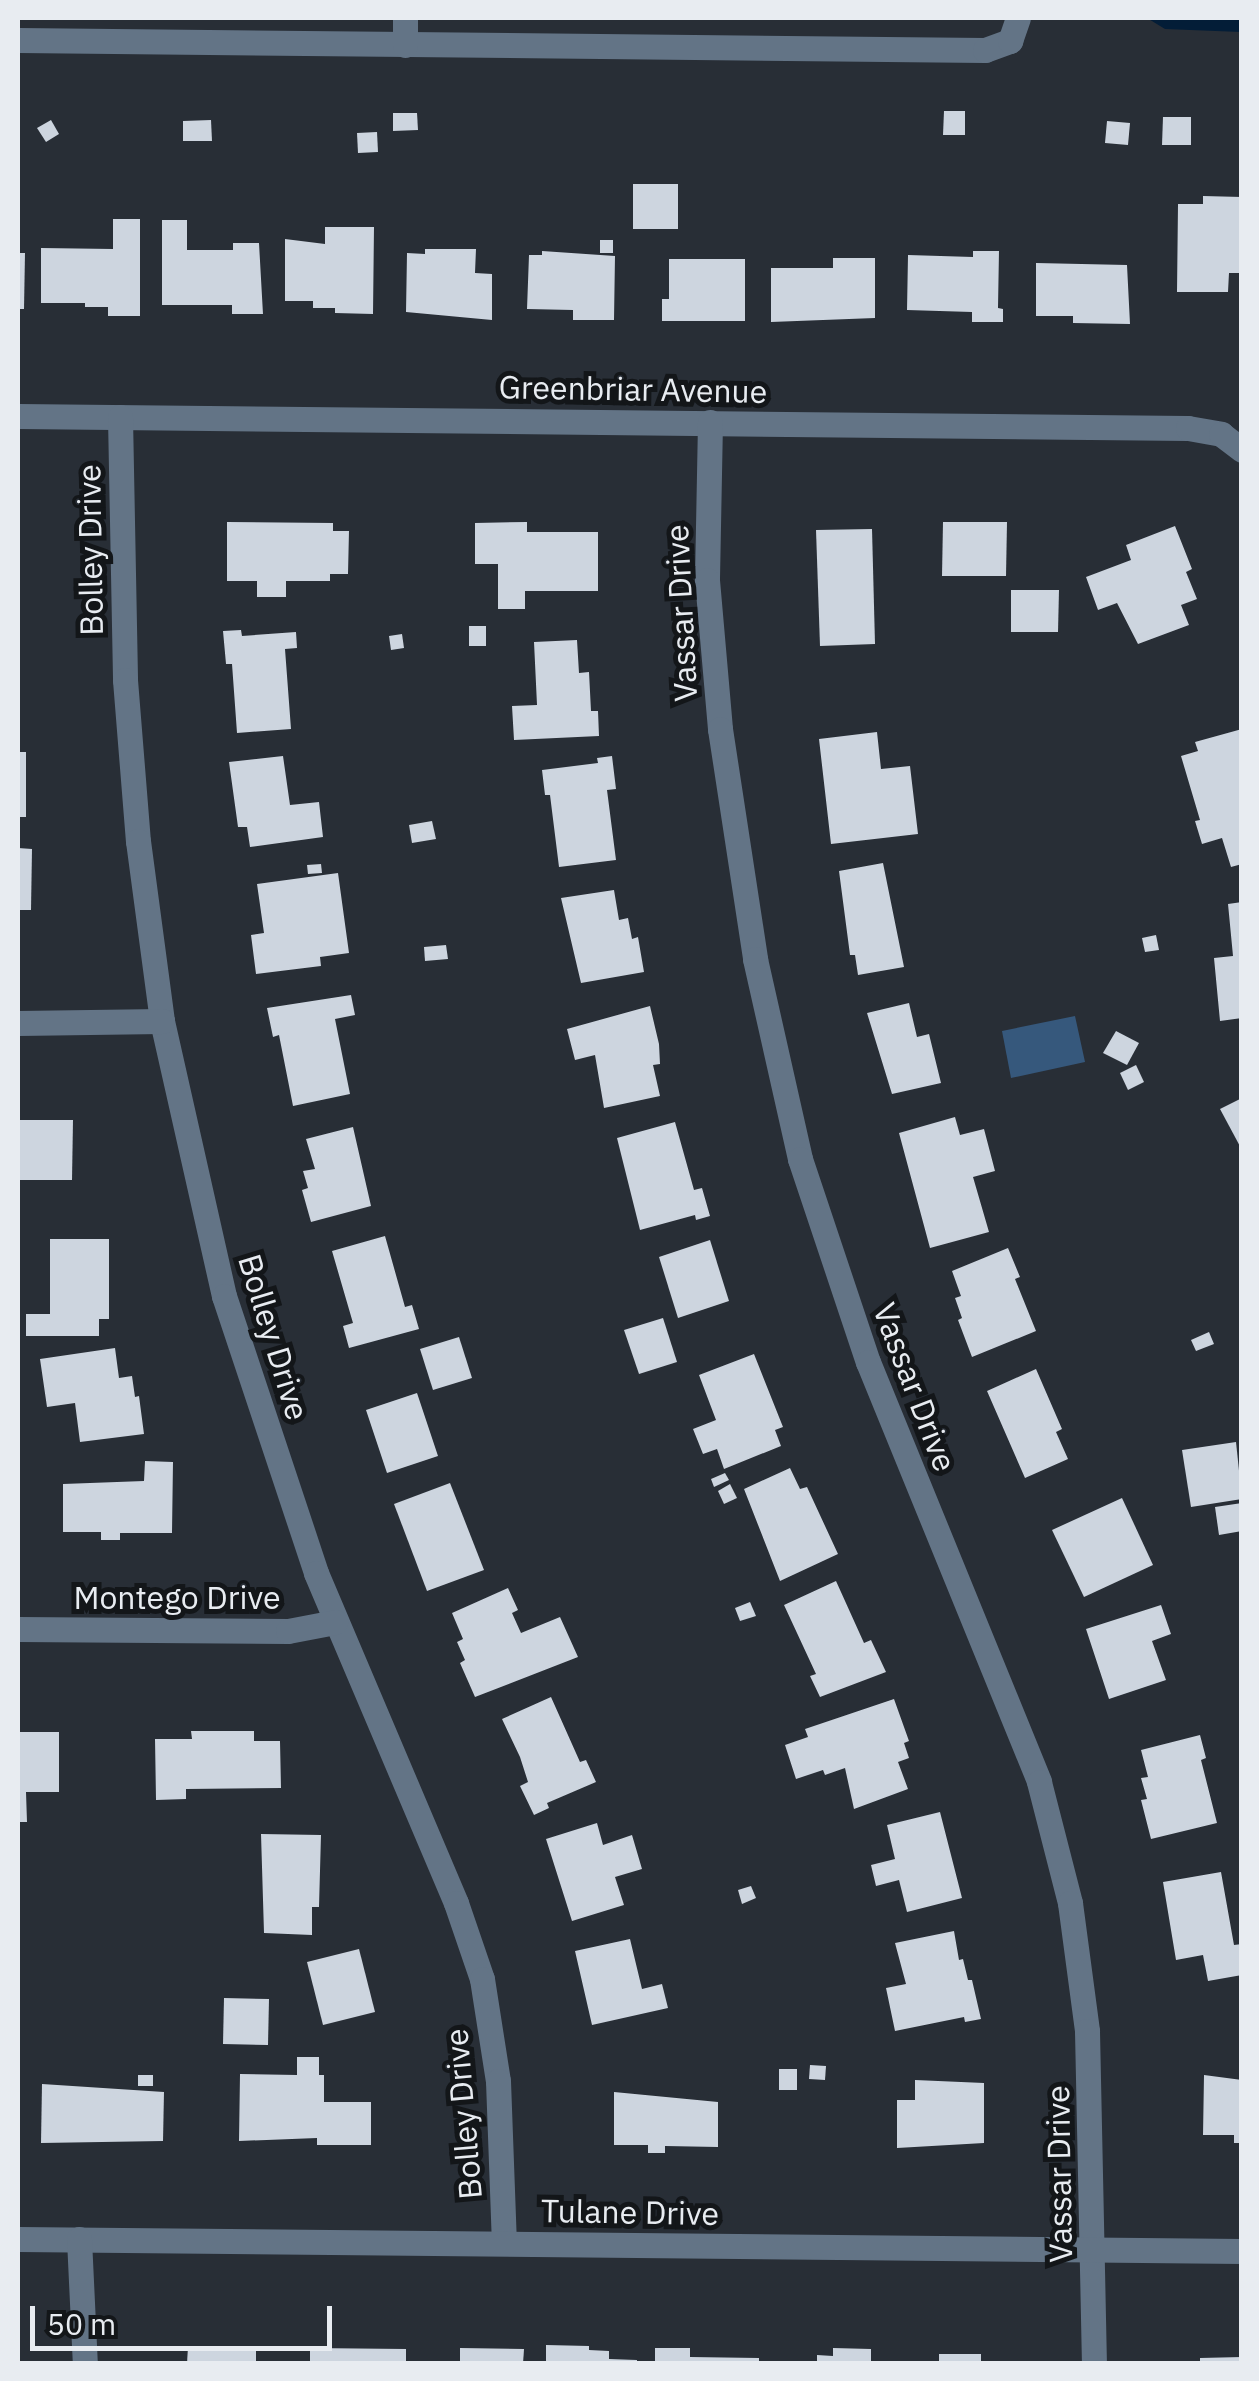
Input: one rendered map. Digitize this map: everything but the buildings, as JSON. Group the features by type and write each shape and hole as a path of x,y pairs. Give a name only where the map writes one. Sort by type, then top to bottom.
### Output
{"street":[{"path":"404,45 405,18"},
{"path":"18,40 985,50 1010,41 1018,18"},
{"name":"Greenbriar Avenue","path":"18,416 1188,428 1221,434 1242,450"},
{"name":"Bolley Drive","path":"120,417 125,680 138,841 162,1021 224,1296 335,1622 456,1903 482,1979 498,2082 504,2243"},
{"name":"Vassar Drive","path":"710,422 708,599 720,730 755,959 800,1159 868,1362 1039,1782 1070,1903 1088,2030 1094,2364"},
{"path":"18,1023 162,1021"},
{"name":"Montego Drive","path":"18,1629 288,1632 335,1622"},
{"name":"Tulane Drive","path":"18,2238 1242,2251"},
{"path":"79,2239 85,2364"}],"shaded area":[{"path":"1147,18 1241,18 1241,32 1165,29"},
{"path":"1075,1016 1085,1062 1011,1078 1002,1031"}]}
